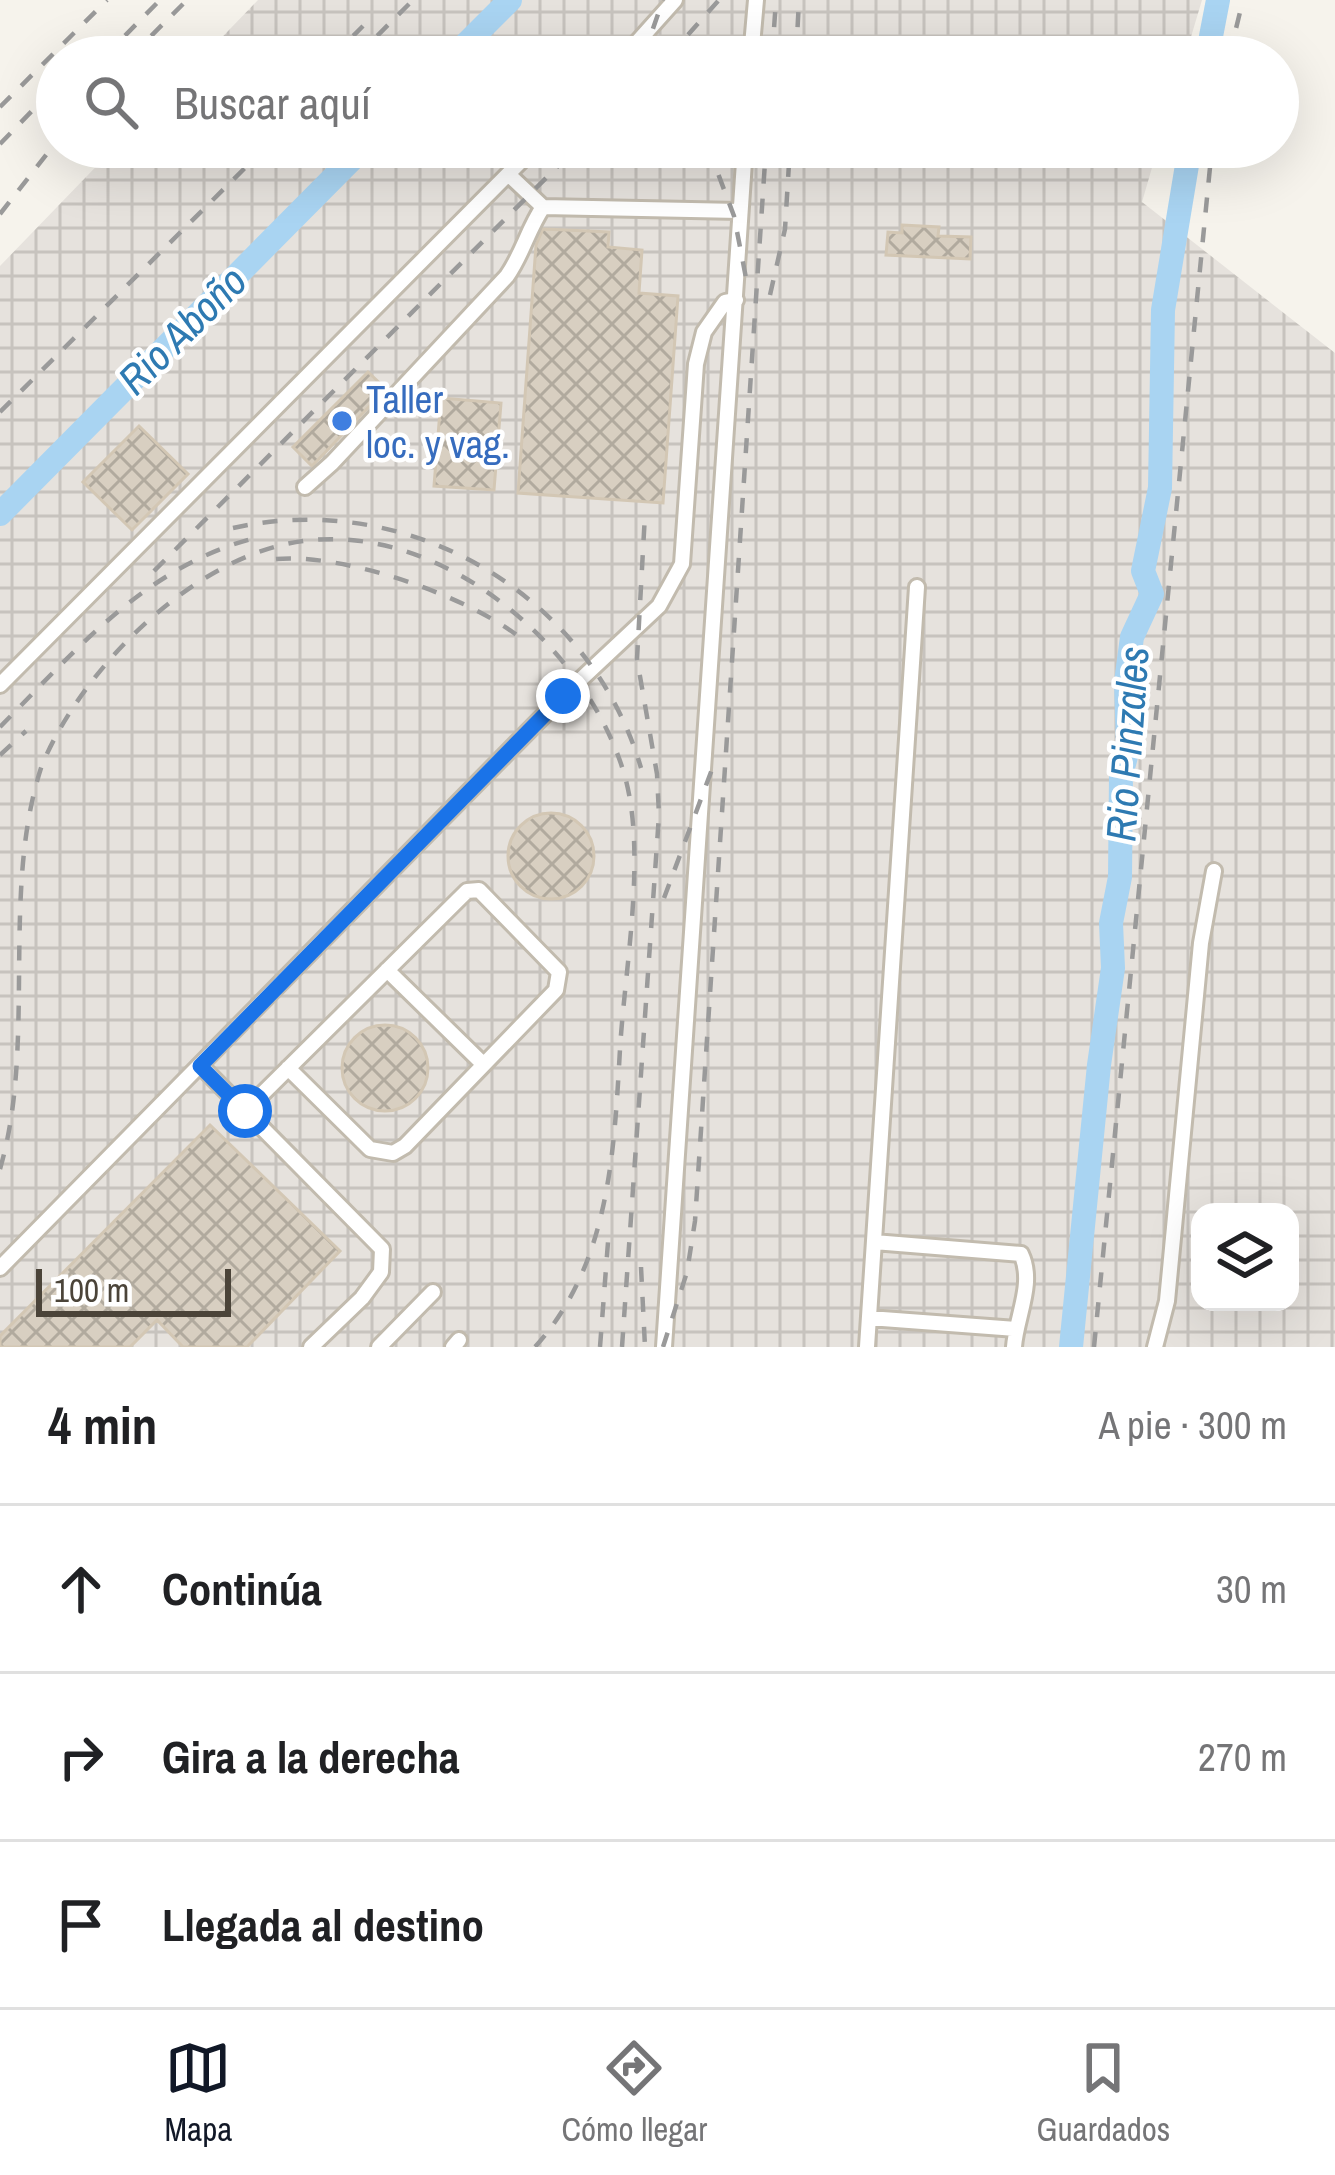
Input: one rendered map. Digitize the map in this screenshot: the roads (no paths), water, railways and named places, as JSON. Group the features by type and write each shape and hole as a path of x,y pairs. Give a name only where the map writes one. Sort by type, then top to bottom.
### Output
{"lane":[{"path":"642,36 675,0"},
{"path":"753,36 756,0"},
{"path":"0,685 514,168"},
{"path":"664,1347 743,168"},
{"path":"508,174 543,206 740,212"},
{"path":"305,487 508,276 525,251 532,223 543,206"},
{"path":"0,1268 563,696 659,606 682,564 696,364 704,332 724,302 736,300"},
{"path":"867,1347 917,587"},
{"path":"1155,1347 1167,1301 1178,1219 1201,943 1214,871"},
{"path":"245,1111 288,1068 387,970 466,891 478,890 560,972 556,990 393,1153 370,1149 288,1068"},
{"path":"387,970 483,1064"},
{"path":"200,1066 382,1249 381,1272 362,1298 311,1347"},
{"path":"874,1242 1021,1254 1024,1306 1014,1347"},
{"path":"379,1347 434,1292"},
{"path":"869,1318 1016,1329"}],"waterway":[{"name":"Rio Aboño","path":"474,36 510,0"},
{"name":"Rio Pinzales","path":"1211,36 1218,0"},
{"name":"Rio Aboño","path":"0,514 343,168"},
{"name":"Rio Pinzales","path":"1071,1347 1113,968 1111,923 1120,877 1121,775 1128,749 1126,682 1132,637 1152,594 1143,571 1160,488 1163,310 1187,168"}],"railway":[{"path":"71,36 107,0"},
{"path":"125,36 160,0"},
{"path":"151,36 187,0"},
{"path":"377,36 413,0"},
{"path":"650,36 663,0"},
{"path":"687,36 719,0"},
{"path":"773,36 776,0"},
{"path":"797,36 799,0"},
{"path":"1234,36 1243,0"},
{"path":"353,36 363,26"},
{"path":"0,107 36,71"},
{"path":"0,144 36,107"},
{"path":"0,214 36,168"},
{"path":"0,412 245,168"},
{"path":"154,571 556,168"},
{"path":"716,168 734,216 746,278"},
{"path":"663,1347 687,1272 695,1221 765,168"},
{"path":"770,295 785,229 789,168"},
{"path":"1094,1347 1210,168"},
{"path":"622,1347 659,815 657,774 637,659 645,514"},
{"path":"233,528 299,520 364,524 427,541 485,568 537,606 581,652 616,707 641,768"},
{"path":"0,727 85,641 146,590 216,551 255,538"},
{"path":"0,1169 16,1070 23,863 42,765 59,730 82,695 139,629 208,576 282,545 336,539 390,547 442,566 491,595 535,632 573,674 602,721 623,770 630,801 633,908 610,1168 593,1245 579,1281 535,1347"},
{"path":"276,559 336,563 405,581 470,608 522,639"},
{"path":"0,755 26,731"},
{"path":"664,898 714,764"},
{"path":"600,1347 609,1229"},
{"path":"641,1267 645,1347"}],"place":[{"name":"Taller loc. y vag.","path":"342,421"}]}
